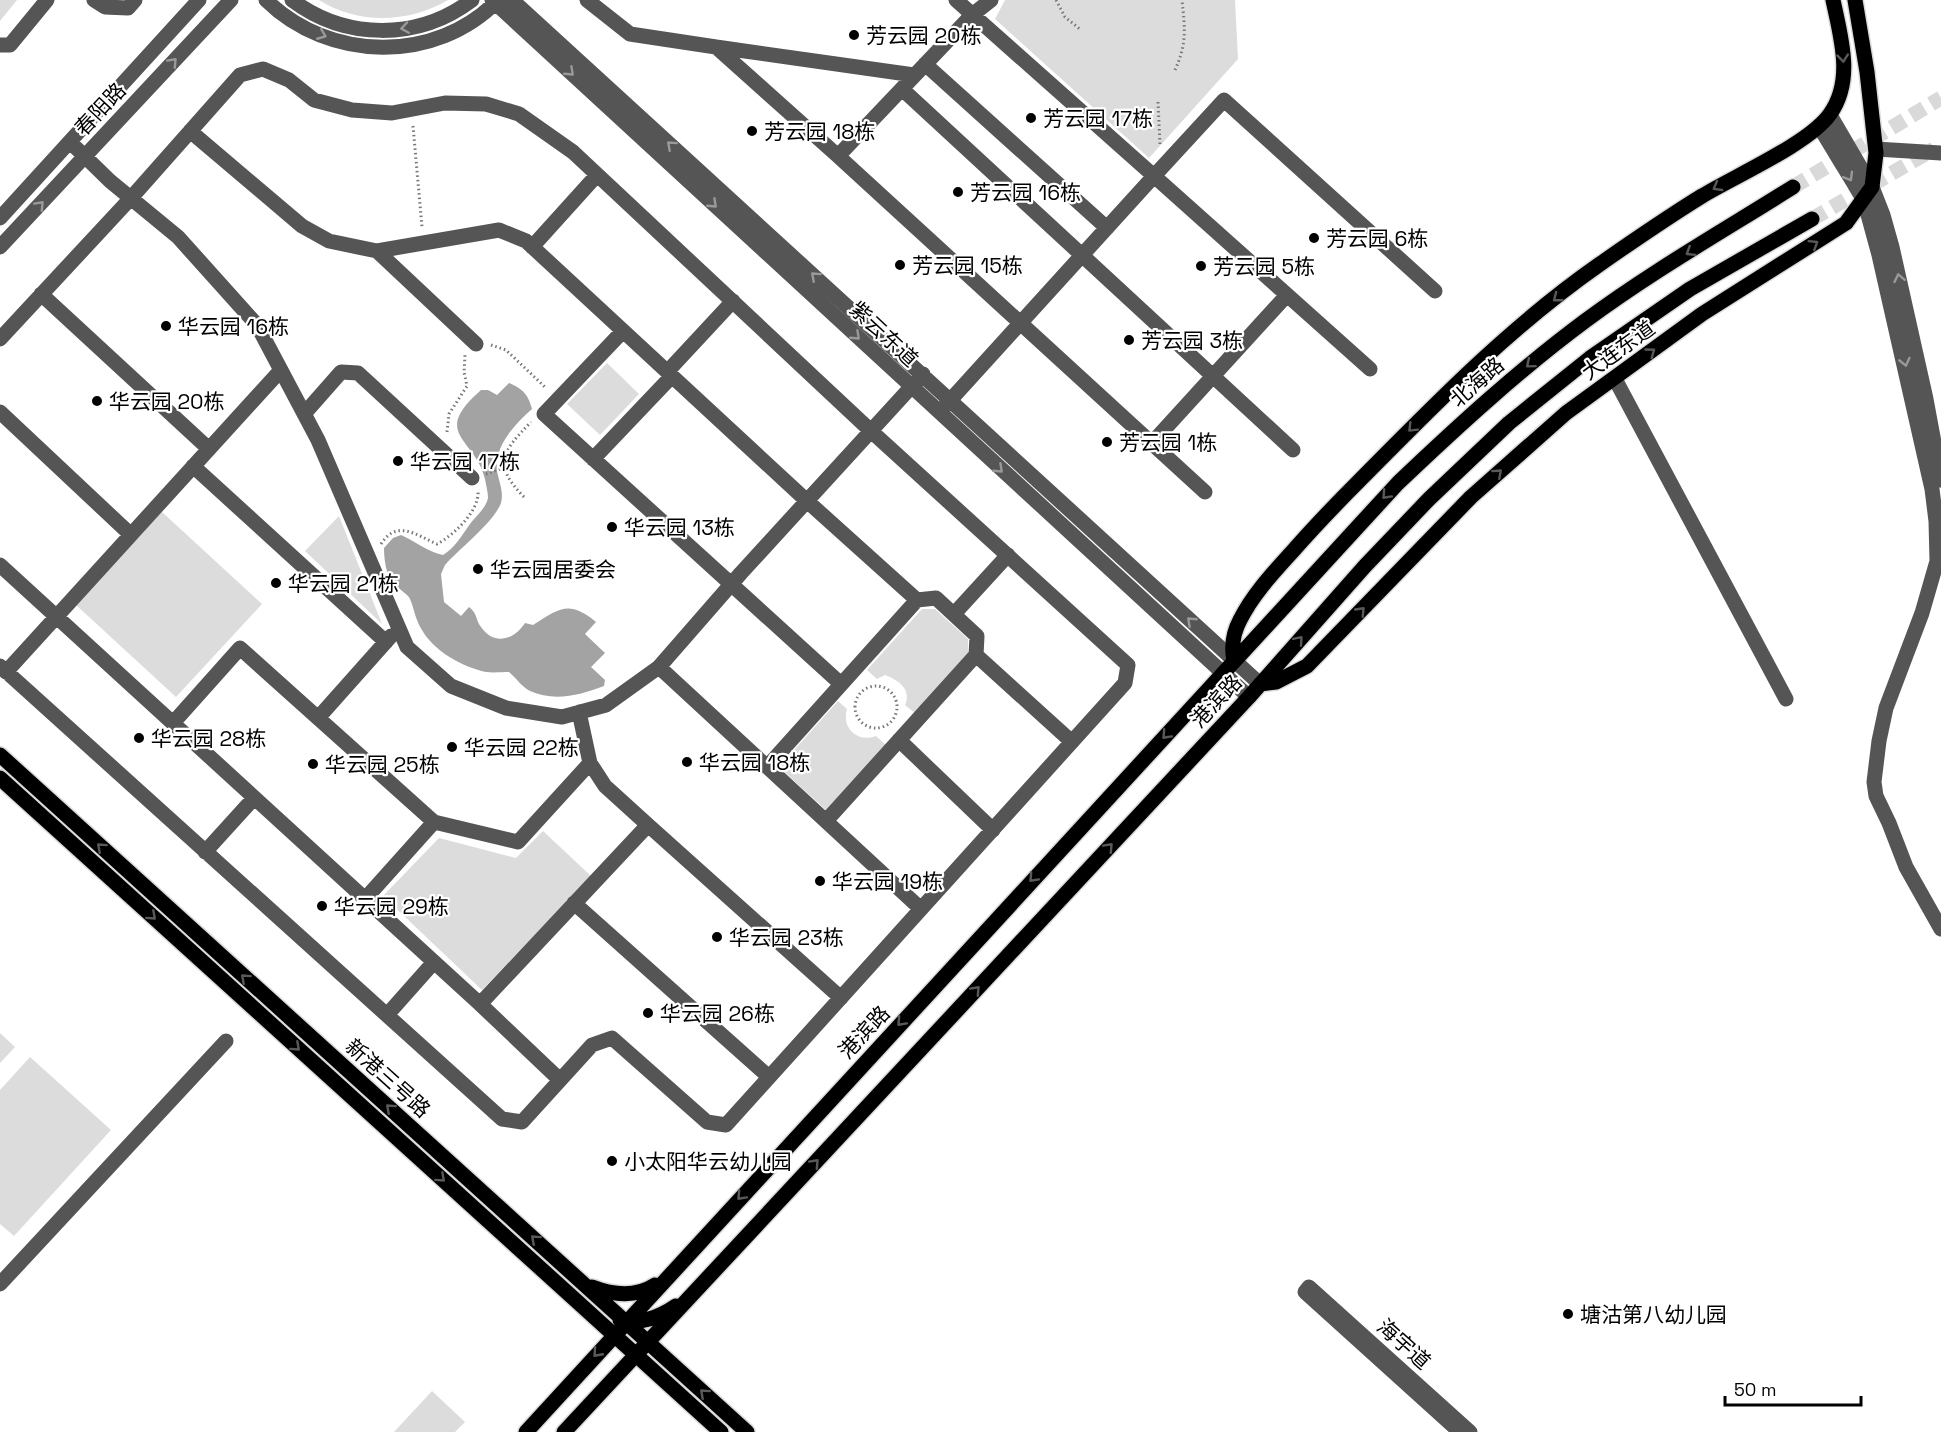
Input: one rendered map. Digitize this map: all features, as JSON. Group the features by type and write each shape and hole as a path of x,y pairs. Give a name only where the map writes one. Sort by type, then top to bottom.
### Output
{"main road":[{"path":"1234,661 1233,637 1240,620 1256,594 1329,512 1504,339 1598,265 1702,196 1789,146 1824,121 1838,99 1845,76 1841,36 1833,0"},
{"path":"1855,0 1867,72 1876,149 1868,194"},
{"name":"北海路","path":"1234,661 1398,483 1488,399 1587,320 1793,187"},
{"name":"大连东道","path":"1260,684 1276,682 1307,666 1472,497 1566,413 1702,314 1846,223 1868,194"},
{"path":"1260,684 1365,566 1429,499 1502,429 1536,400 1615,340 1682,294 1812,219"},
{"name":"港滨路","path":"526,1432 1234,661"},
{"name":"港滨路","path":"564,1432 1260,684"},
{"name":"新港三号路","path":"0,755 747,1432"},
{"name":"新港三号路","path":"0,778 721,1432"},
{"path":"578,1279 592,1287 617,1294 639,1293 665,1279"},
{"path":"566,1292 594,1311 626,1322 639,1322 662,1315 689,1298"}],"street":[{"path":"0,45 10,45 47,0"},
{"path":"94,0 105,7 128,8 135,0"},
{"name":"春阳路","path":"0,218 199,0"},
{"name":"春阳路","path":"3,238 86,156 231,0"},
{"path":"291,0 326,21 357,30 373,31 409,28 428,23 466,4 494,1"},
{"name":"紫云东道","path":"512,0 530,26 938,413 1249,697"},
{"path":"587,0 630,34 914,75"},
{"path":"956,0 1370,369"},
{"path":"838,156 972,15 991,0"},
{"path":"464,26 494,1"},
{"name":"紫云东道","path":"494,1 530,26 922,374 1260,684"},
{"path":"269,2 312,31 359,47 380,48 419,43 481,20 496,18 530,26"},
{"path":"716,47 1204,492"},
{"path":"925,64 1107,228"},
{"path":"0,339 131,198 240,75 264,69 289,80 314,100 352,110 392,113 445,103 486,104 519,114 573,152 871,431 1128,665 1125,683 726,1125 707,1122 612,1038 592,1045 522,1122 502,1119 3,669 56,616 280,370"},
{"path":"902,89 1293,450"},
{"path":"938,413 1224,100 1435,291"},
{"path":"1824,121 1868,194 1892,248 1926,399 1941,480"},
{"path":"190,131 302,226 329,241 377,251 499,230 526,241 917,600"},
{"path":"70,142 110,181 178,237 257,325 318,440 407,647 452,686 506,708 561,717 606,705 658,667 922,374"},
{"path":"1876,149 1941,153"},
{"path":"532,247 597,175"},
{"path":"1868,194 1879,255 1932,489 1937,539 1936,561 1930,588 1892,687 1879,741 1874,782 1875,796 1889,823 1905,867 1941,929"},
{"path":"377,251 476,344"},
{"path":"41,294 209,448"},
{"path":"1151,444 1287,295"},
{"path":"593,459 733,301"},
{"path":"623,331 544,414 841,684"},
{"path":"304,414 341,372 358,373 472,478"},
{"path":"1615,378 1786,699"},
{"path":"0,412 130,534"},
{"path":"193,466 386,642"},
{"path":"954,614 1008,555"},
{"path":"0,565 560,1080"},
{"path":"1889,823 1884,789 1887,743 1902,688 1933,614 1941,580"},
{"path":"767,767 917,600 936,598 954,614 977,636 976,655 826,821"},
{"path":"318,718 399,628"},
{"path":"173,723 240,648 434,822 518,842 590,763"},
{"path":"976,655 1072,742"},
{"path":"658,667 921,909"},
{"path":"579,712 590,763 605,786 841,998"},
{"path":"899,740 993,830"},
{"path":"206,852 254,798"},
{"path":"365,899 434,822"},
{"path":"480,1004 648,825"},
{"path":"574,903 769,1077"},
{"path":"387,1015 434,962"},
{"path":"0,1284 226,1041"},
{"name":"海宇道","path":"1460,1432 1307,1290 1470,1432"}],"path":[{"path":"1056,0 1065,17 1081,30"},
{"path":"1175,70 1183,53 1184,43 1182,0"},
{"path":"1158,102 1160,145"},
{"path":"411,110 423,242"},
{"path":"448,440 449,414 467,386 464,356 476,344 496,345 506,350 558,399"},
{"path":"524,497 510,483 503,468 505,457 511,443 537,415 544,414"},
{"path":"378,549 385,538 395,530 407,531 437,544 444,540 477,503 479,494 472,478"},
{"path":"878,686 891,692 895,697 897,711 891,722 878,728 859,720 855,706 856,700 865,689 878,686"}],"shaded area":[{"path":"0,0 17,0 0,21"},
{"path":"319,0 448,0 417,13 384,18 350,14"},
{"path":"1005,0 1235,0 1238,59 1149,158 995,19"},
{"path":"607,363 639,394 600,435 567,404"},
{"path":"509,383 524,393 532,409 512,429 499,453 497,471 502,495 501,503 484,527 445,565 441,574 444,602 461,616 469,607 486,633 498,639 510,637 525,623 533,625 550,614 564,609 579,611 587,615 596,622 585,634 605,653 591,667 605,680 604,686 586,692 558,697 539,694 527,690 509,672 486,672 450,657 427,638 418,622 410,599 393,583 386,567 384,548 393,538 401,535 443,555 455,545 483,509 488,498 485,479 480,465 460,436 457,427 459,417 466,405 481,390 488,390 497,395"},
{"path":"162,512 262,604 176,697 76,605"},
{"path":"339,516 382,624 305,551"},
{"path":"922,609 935,609 968,639 968,653 916,714 905,705 907,694 899,682 885,675 877,679 867,670"},
{"path":"838,701 847,709 846,722 852,732 857,736 869,738 876,736 886,745 827,811 779,767"},
{"path":"543,831 591,876 482,990 383,896 439,838 516,858"},
{"path":"0,1033 15,1047 0,1063"},
{"path":"30,1057 111,1130 14,1236 0,1224 0,1090"},
{"path":"432,1391 465,1422 455,1432 394,1432"}],"tunnel":[{"path":"1793,187 1941,98"},
{"path":"1812,219 1934,149"}],"place":[{"name":"芳云园 20栋","path":"854,35"},
{"name":"芳云园 17栋","path":"1031,118"},
{"name":"芳云园 18栋","path":"752,131"},
{"name":"芳云园 16栋","path":"958,192"},
{"name":"芳云园 6栋","path":"1314,238"},
{"name":"芳云园 15栋","path":"900,265"},
{"name":"芳云园 5栋","path":"1201,266"},
{"name":"华云园 16栋","path":"166,326"},
{"name":"芳云园 3栋","path":"1129,340"},
{"name":"华云园 20栋","path":"97,401"},
{"name":"芳云园 1栋","path":"1107,442"},
{"name":"华云园 17栋","path":"398,461"},
{"name":"华云园 13栋","path":"612,527"},
{"name":"华云园居委会","path":"478,569"},
{"name":"华云园 21栋","path":"276,583"},
{"name":"华云园 28栋","path":"139,738"},
{"name":"华云园 22栋","path":"452,747"},
{"name":"华云园 18栋","path":"687,762"},
{"name":"华云园 25栋","path":"313,764"},
{"name":"华云园 19栋","path":"820,881"},
{"name":"华云园 29栋","path":"322,906"},
{"name":"华云园 23栋","path":"717,937"},
{"name":"华云园 26栋","path":"648,1013"},
{"name":"小太阳华云幼儿园","path":"612,1161"},
{"name":"塘沽第八幼儿园","path":"1568,1314"}]}
